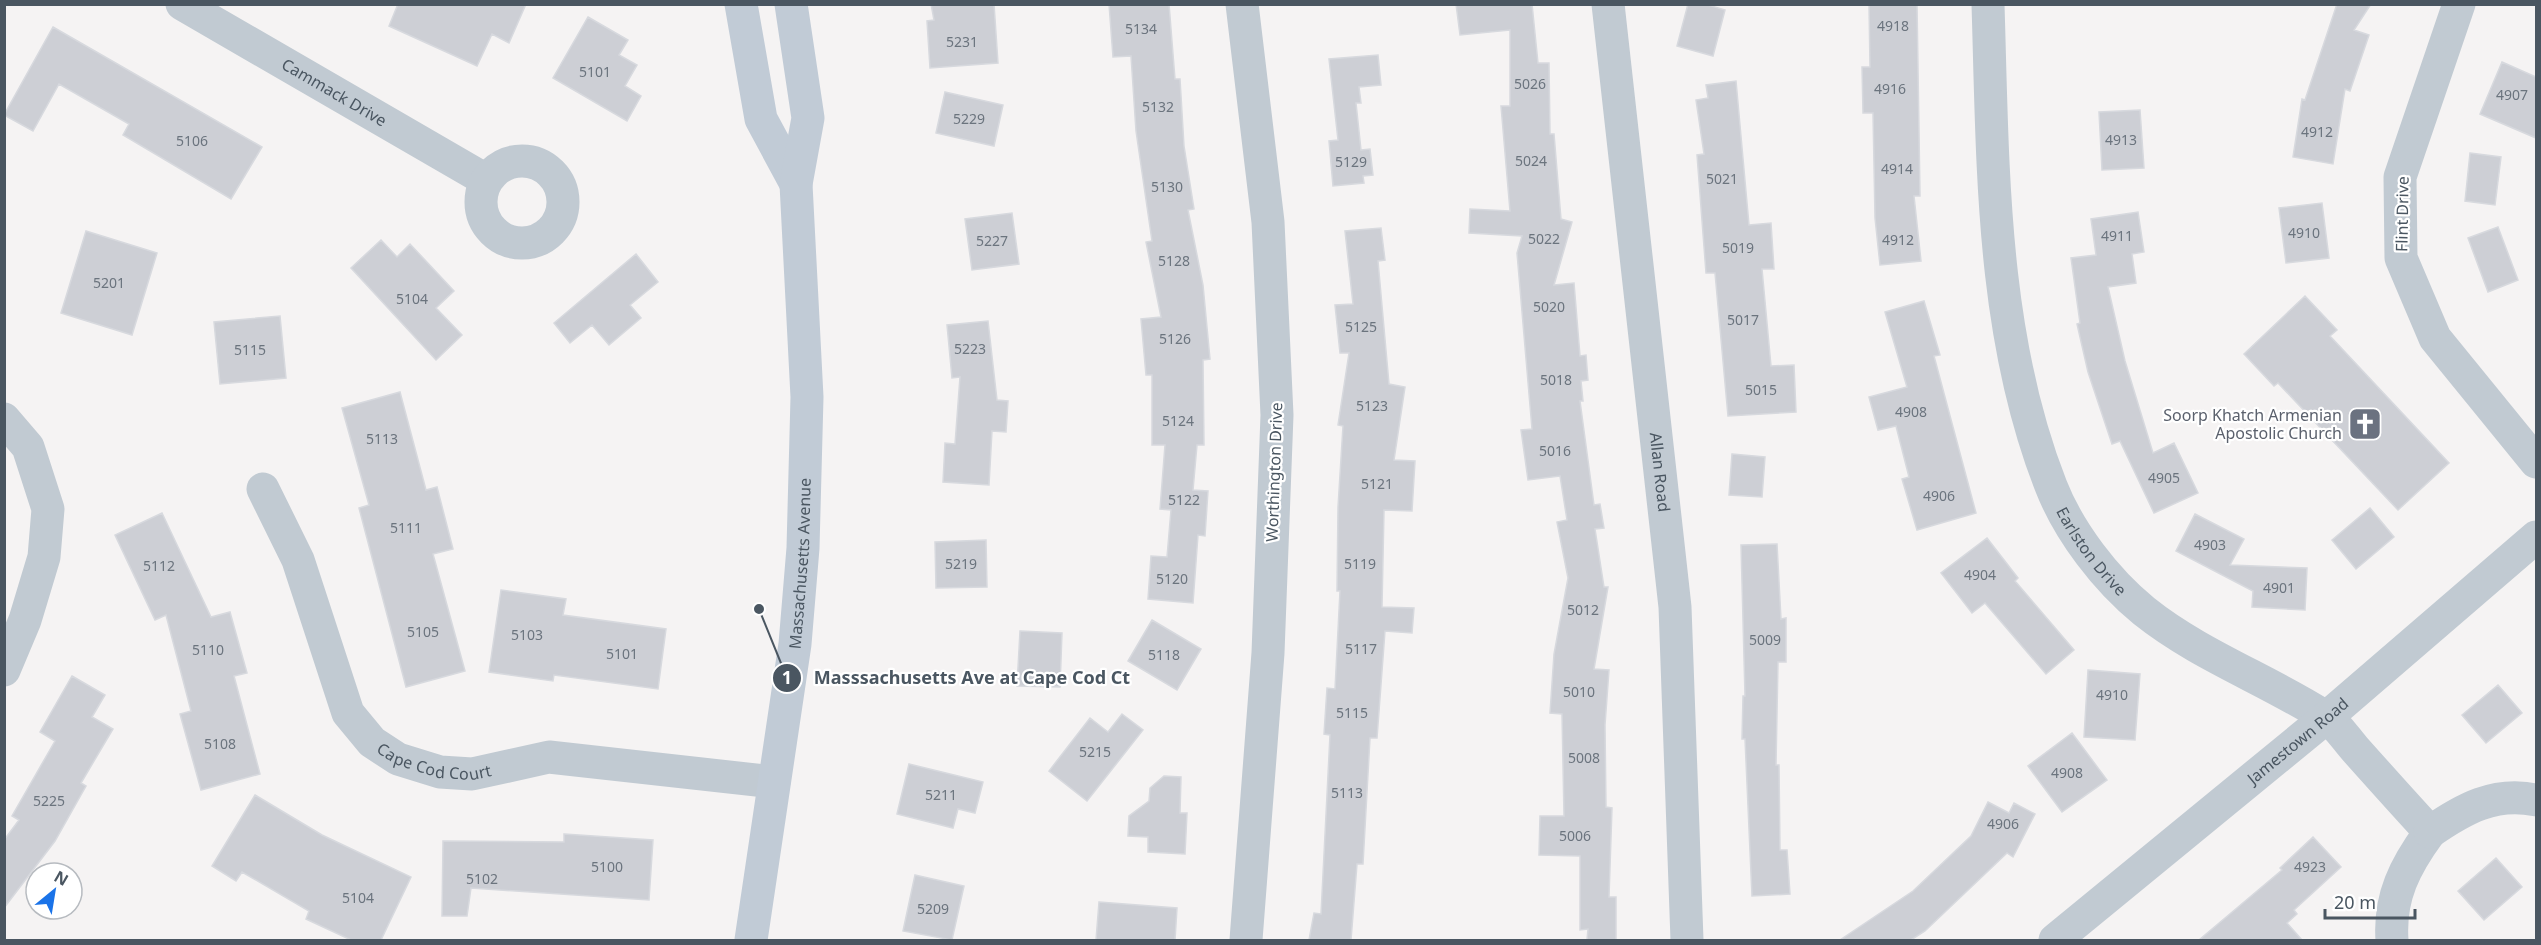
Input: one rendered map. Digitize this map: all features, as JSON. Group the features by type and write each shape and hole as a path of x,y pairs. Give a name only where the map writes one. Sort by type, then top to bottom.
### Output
{"main road":[{"name":"Massachusetts Avenue","path":"741,4 761,119 796,184"},
{"name":"Massachusetts Avenue","path":"751,940 795,644 803,548 807,397 796,184 808,118 791,4"}],"street":[{"name":"Cammack Drive","path":"182,4 486,180"},
{"name":"Worthington Drive","path":"1242,4 1268,222 1277,415 1268,653 1246,940"},
{"name":"Allan Road","path":"1608,4 1675,607 1687,940"},
{"name":"Earlston Drive","path":"1988,4 1995,209 2004,286 2016,359 2033,435 2052,488 2075,531 2110,578 2143,610 2179,637 2327,717 2430,832"},
{"name":"Flint Drive","path":"2459,4 2400,177 2402,258 2435,338 2536,462"},
{"path":"4,419 28,447 48,509 44,558 25,620 4,670"},
{"name":"Cape Cod Court","path":"263,489 298,560 348,713 372,742 398,759 440,772 472,774 549,757 774,782"},
{"name":"Jamestown Road","path":"2055,940 2327,717 2536,537"},
{"path":"2392,940 2390,919 2396,890 2411,858 2430,832 2457,813 2490,799 2523,797 2536,800"}],"building":[{"path":"398,4 526,4 509,43 492,34 477,66 389,26"},
{"path":"931,4 994,4 998,63 930,68 927,21 934,20"},
{"path":"1109,4 1169,4 1175,79 1180,79 1184,146 1194,209 1188,210 1203,285 1210,359 1203,360 1204,445 1197,445 1193,490 1208,491 1205,536 1198,535 1193,603 1148,599 1151,556 1167,557 1171,510 1160,509 1165,445 1152,445 1152,375 1146,375 1141,319 1161,317 1146,242 1152,241 1136,131 1131,56 1113,57"},
{"path":"1456,4 1532,4 1538,63 1549,63 1550,134 1554,134 1561,219 1572,222 1554,285 1574,283 1580,356 1586,355 1588,380 1581,381 1583,401 1580,401 1594,505 1600,504 1604,528 1595,529 1604,587 1608,587 1594,669 1609,670 1605,725 1606,807 1612,808 1609,897 1616,897 1616,940 1587,940 1588,929 1580,930 1580,856 1539,855 1540,816 1564,816 1562,714 1550,713 1554,654 1568,578 1557,522 1567,520 1560,476 1528,480 1521,430 1532,429 1517,253 1522,236 1469,233 1470,209 1510,211 1501,106 1510,106 1510,30 1460,35"},
{"path":"1688,4 1705,4 1725,10 1713,56 1677,46"},
{"path":"1869,4 1917,4 1920,196 1914,196 1921,261 1880,265 1875,218 1873,113 1863,113 1862,67 1870,67"},
{"path":"2337,4 2371,4 2354,30 2369,35 2350,91 2345,89 2333,164 2293,157 2302,99 2305,100"},
{"path":"588,17 628,40 619,55 637,65 625,86 641,96 627,121 553,78"},
{"path":"53,27 262,147 231,199 123,135 129,124 59,84 33,131 4,115"},
{"path":"1378,55 1381,85 1359,87 1361,103 1356,103 1361,150 1370,149 1373,175 1363,176 1364,183 1333,186 1329,141 1338,140 1329,59"},
{"path":"2502,62 2536,77 2536,138 2480,114"},
{"path":"1736,81 1749,225 1771,223 1774,269 1762,269 1771,366 1794,365 1796,412 1728,416 1715,273 1706,273 1697,155 1704,154 1696,100 1708,98 1706,85"},
{"path":"945,92 1003,105 994,146 936,133"},
{"path":"2140,110 2144,168 2102,170 2099,112"},
{"path":"2470,153 2501,157 2495,205 2465,201"},
{"path":"2322,203 2329,258 2286,263 2279,208"},
{"path":"2138,212 2144,252 2132,254 2136,283 2108,287 2125,361 2153,453 2174,443 2198,493 2154,513 2120,441 2112,444 2088,372 2077,324 2080,323 2071,258 2096,255 2091,219"},
{"path":"1012,213 1019,264 972,270 965,219"},
{"path":"2498,227 2518,280 2488,292 2468,238"},
{"path":"1381,228 1385,260 1378,261 1389,384 1405,387 1394,460 1415,461 1412,511 1384,510 1382,607 1414,608 1412,633 1385,631 1377,738 1370,738 1363,864 1357,864 1351,940 1309,940 1314,913 1321,914 1330,735 1324,734 1327,688 1335,689 1340,591 1337,591 1338,507 1343,426 1338,425 1349,353 1340,353 1335,305 1353,304 1345,231"},
{"path":"86,231 157,253 132,335 61,313"},
{"path":"381,240 397,257 410,244 454,291 436,308 462,335 436,360 351,268"},
{"path":"636,254 658,282 630,305 641,318 609,345 592,325 570,343 554,323"},
{"name":"Soorp Khatch Armenian Apostolic Church","path":"2305,296 2337,330 2330,336 2449,463 2398,510 2278,383 2274,386 2244,354"},
{"path":"1924,301 1940,355 1934,356 1976,513 1917,530 1902,479 1909,477 1896,426 1878,430 1869,397 1907,387 1885,312"},
{"path":"280,316 286,378 220,384 214,322"},
{"path":"988,321 997,400 1008,401 1006,432 992,431 989,485 943,482 945,443 955,444 960,377 952,378 947,325"},
{"path":"400,392 426,490 437,487 453,549 433,554 465,671 406,687 359,508 369,505 342,408"},
{"path":"1732,454 1765,457 1762,497 1729,495"},
{"path":"2370,508 2394,537 2356,569 2332,540"},
{"path":"162,513 211,617 230,612 247,673 234,676 260,774 201,790 180,714 191,711 166,615 155,620 115,535"},
{"path":"2195,514 2244,539 2230,565 2307,568 2305,610 2252,607 2253,591 2176,551"},
{"path":"1987,538 2018,578 2015,581 2074,650 2046,674 1985,603 1972,613 1941,573"},
{"path":"986,540 987,587 936,588 935,542"},
{"path":"1777,544 1781,619 1786,618 1786,662 1778,662 1776,765 1779,765 1780,850 1787,850 1790,894 1752,896 1745,739 1742,739 1743,696 1745,696 1741,545"},
{"path":"501,590 566,599 563,615 666,629 658,689 554,675 553,681 489,672"},
{"path":"1152,620 1201,649 1177,690 1128,661"},
{"path":"1020,631 1062,633 1060,687 1017,686"},
{"path":"2088,670 2140,674 2135,740 2084,737"},
{"path":"72,676 105,695 92,717 113,729 81,783 86,786 55,841 40,861 24,861 24,882 4,908 4,840 19,820 12,816 55,741 40,732"},
{"path":"2498,685 2522,713 2486,743 2462,715"},
{"path":"1122,714 1143,730 1087,801 1049,771 1090,718 1108,732"},
{"path":"2072,733 2107,780 2062,812 2028,766"},
{"path":"909,764 983,782 975,813 958,809 953,828 897,814"},
{"path":"1164,776 1181,777 1180,813 1187,813 1185,854 1148,852 1148,837 1128,836 1129,816 1149,801 1150,788"},
{"path":"255,795 322,835 411,877 381,940 351,940 306,919 309,911 242,872 236,881 212,866"},
{"path":"1988,802 2009,813 2014,803 2035,814 2013,857 2007,853 1925,931 1911,940 1840,940 1913,891 1971,836"},
{"path":"564,834 653,840 649,900 471,888 467,916 442,916 443,841 564,842"},
{"path":"2313,837 2341,867 2294,910 2297,914 2287,923 2302,940 2199,940 2282,870 2280,868"},
{"path":"2496,858 2522,887 2484,920 2458,891"},
{"path":"915,875 964,886 952,940 903,931"},
{"path":"1099,902 1177,908 1175,940 1096,940"}],"place":[{"name":"Soorp Khatch Armenian Apostolic Church","path":"2365,424"},
{"name":"Masssachusetts Ave at Cape Cod Ct","path":"759,609"}]}
